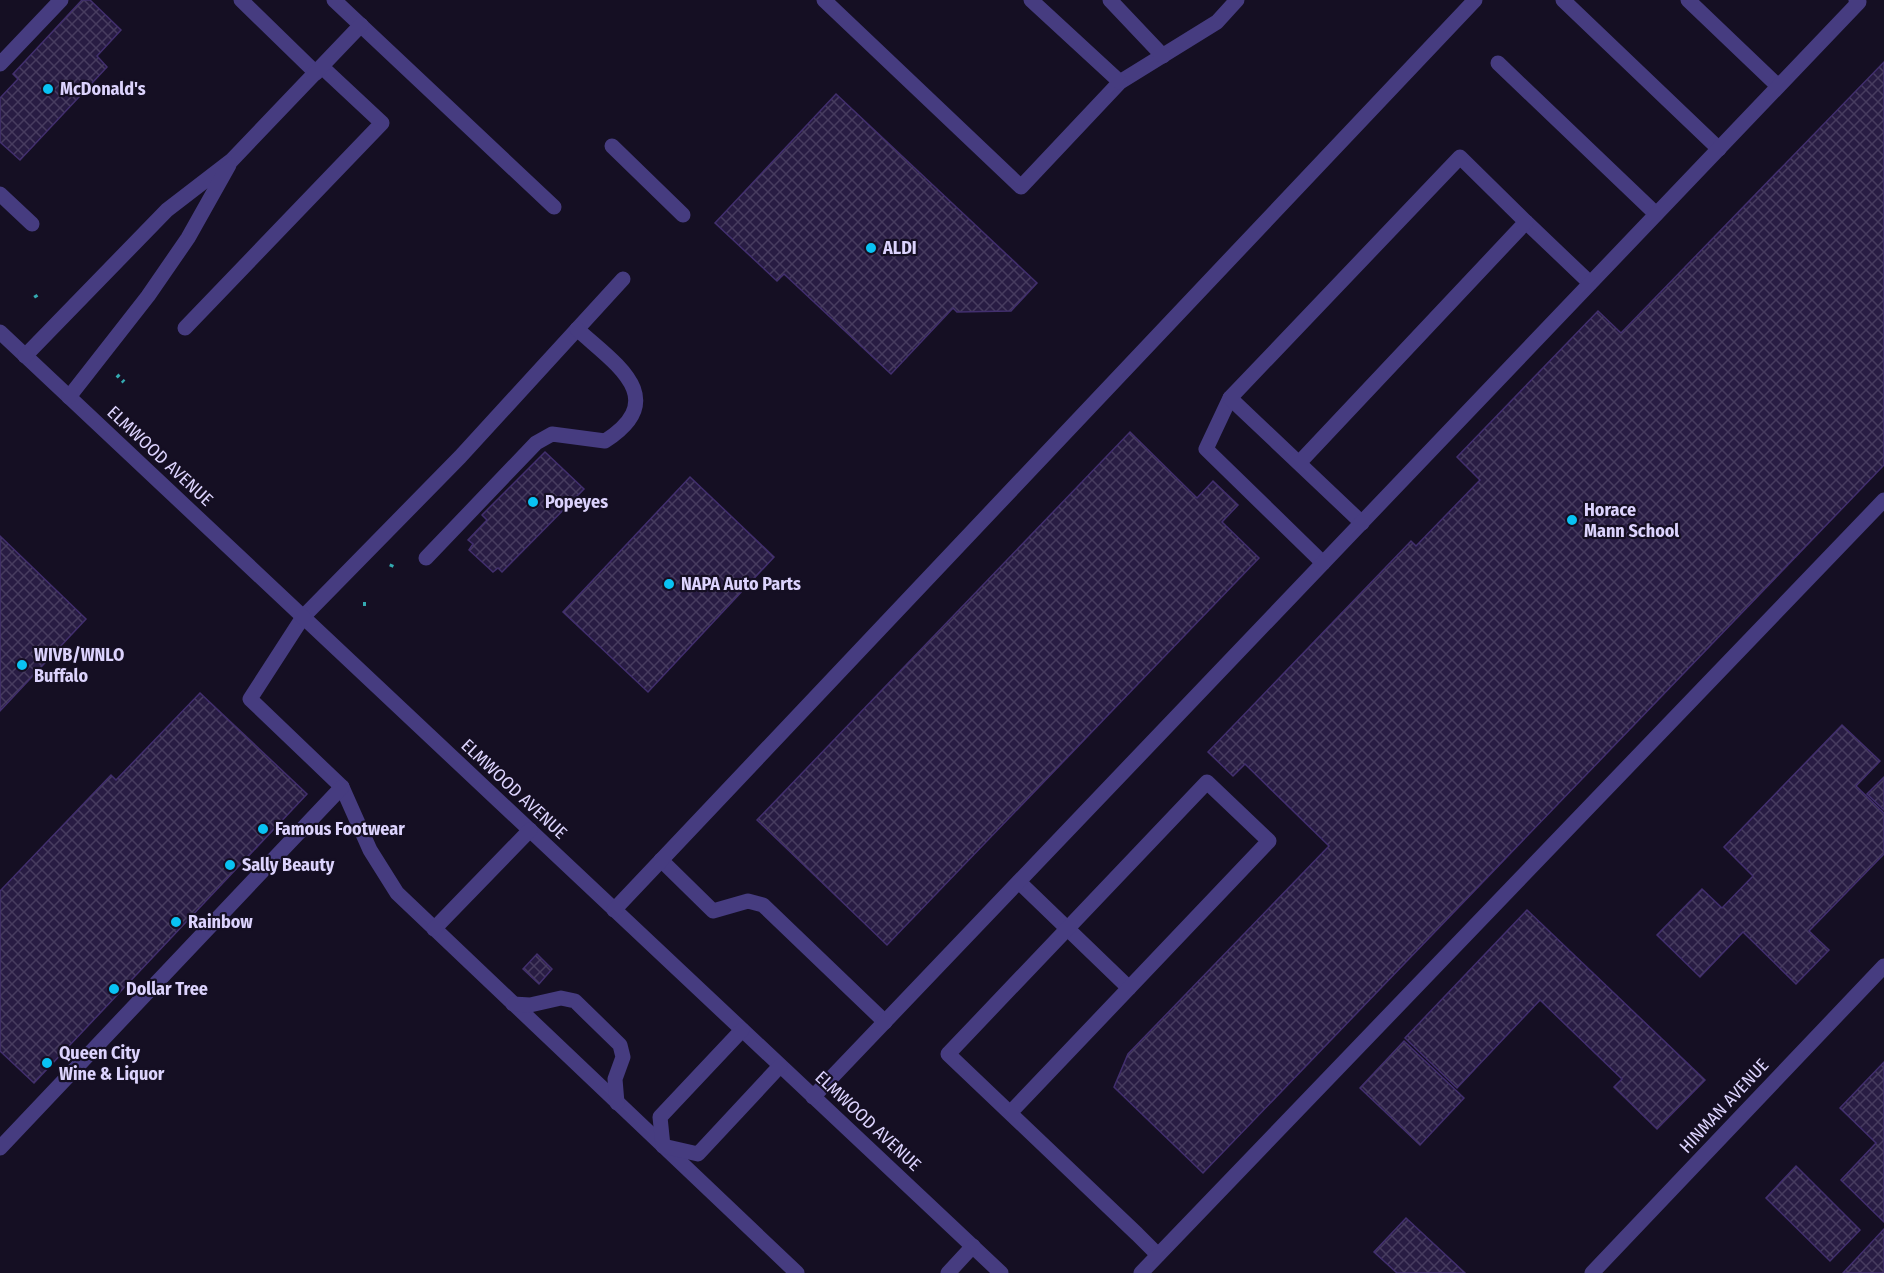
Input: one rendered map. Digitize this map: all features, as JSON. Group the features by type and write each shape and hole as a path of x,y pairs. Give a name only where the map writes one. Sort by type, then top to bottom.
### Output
{"street":[{"path":"0,64 62,0"},
{"path":"334,0 554,207"},
{"path":"824,0 1020,188 1120,82 1217,22 1238,0"},
{"path":"1031,0 1120,82"},
{"path":"1110,0 1163,56"},
{"path":"614,910 1475,0"},
{"path":"1563,0 1719,149"},
{"path":"1688,0 1778,86"},
{"path":"813,1097 1859,2 1856,0"},
{"path":"185,328 382,123 242,2"},
{"path":"25,356 167,210 232,160 361,25"},
{"path":"1498,63 1656,214"},
{"path":"612,146 682,215"},
{"path":"1323,563 1206,449 1230,398 1460,158 1590,283"},
{"path":"69,397 148,296 188,238 232,160"},
{"path":"0,194 32,224"},
{"path":"1299,463 1526,222"},
{"path":"623,279 460,457 303,617 250,699 342,787 370,850 397,893 797,1273"},
{"path":"426,558 536,443 552,434 605,441 623,430 637,406 634,385 619,367 577,329"},
{"name":"ELMWOOD AVENUE","path":"0,332 1001,1273"},
{"path":"1230,398 1362,523"},
{"path":"1141,1273 1884,500"},
{"path":"1010,1113 1269,841 1207,782 948,1054 1158,1255"},
{"path":"0,1148 342,787"},
{"path":"434,929 530,831"},
{"path":"661,860 713,911 748,901 763,905 885,1022"},
{"path":"1019,882 1130,988"},
{"name":"HINMAN AVENUE","path":"1592,1273 1884,966"},
{"path":"513,1004 530,1005 561,998 575,1001 620,1045 623,1057 615,1079 617,1103"},
{"path":"663,1146 660,1117 742,1030"},
{"path":"663,1146 698,1154 780,1066"},
{"path":"948,1273 973,1246"}],"path":[{"path":"34,295 39,301"},
{"path":"114,373 124,382"},
{"path":"391,567 393,562"}],"building":[{"name":"McDonald's","path":"82,0 90,0 121,30 97,56 107,67 20,160 0,142 0,98 18,79 13,74"},
{"path":"1884,62 1884,465 1203,1173 1114,1087 1128,1054 1329,846 1245,764 1233,776 1208,752 1411,541 1416,546 1480,480 1457,457 1598,311 1621,333"},
{"name":"ALDI","path":"836,94 1037,283 1011,311 957,312 953,308 891,374 784,274 777,281 715,223"},
{"path":"1130,432 1197,498 1213,481 1238,505 1222,522 1259,558 887,945 757,820"},
{"name":"Popeyes","path":"545,452 584,489 502,572 498,568 493,572 469,550 473,544 468,540 487,520 482,515"},
{"name":"NAPA Auto Parts","path":"690,477 774,557 648,692 563,612"},
{"name":"WIVB/WNLO Buffalo","path":"0,536 86,619 0,711"},
{"path":"200,693 307,794 34,1083 0,1051 0,891 111,775 116,780"},
{"path":"1842,725 1880,761 1856,786 1884,813 1884,854 1809,931 1829,950 1796,984 1743,932 1700,977 1657,935 1702,889 1722,908 1753,876 1724,847"},
{"path":"1884,777 1884,810 1867,794"},
{"path":"1527,910 1705,1080 1657,1129 1614,1087 1622,1079 1540,1000 1457,1088 1405,1038"},
{"path":"537,954 552,969 539,984 523,969"},
{"path":"1404,1041 1464,1098 1420,1145 1360,1088"},
{"path":"1884,1062 1884,1222 1841,1180 1876,1143 1840,1108"},
{"path":"1796,1166 1860,1230 1830,1261 1766,1198"},
{"path":"1406,1218 1465,1273 1397,1273 1374,1252"},
{"path":"1884,1229 1884,1273 1843,1273"}],"place":[{"name":"McDonald's","path":"48,89"},
{"name":"ALDI","path":"871,248"},
{"name":"Popeyes","path":"533,502"},
{"name":"Horace Mann School","path":"1572,520"},
{"name":"NAPA Auto Parts","path":"669,584"},
{"name":"WIVB/WNLO Buffalo","path":"22,665"},
{"name":"Famous Footwear","path":"263,829"},
{"name":"Sally Beauty","path":"230,865"},
{"name":"Rainbow","path":"176,922"},
{"name":"Dollar Tree","path":"114,989"},
{"name":"Queen City Wine & Liquor","path":"47,1063"}]}
